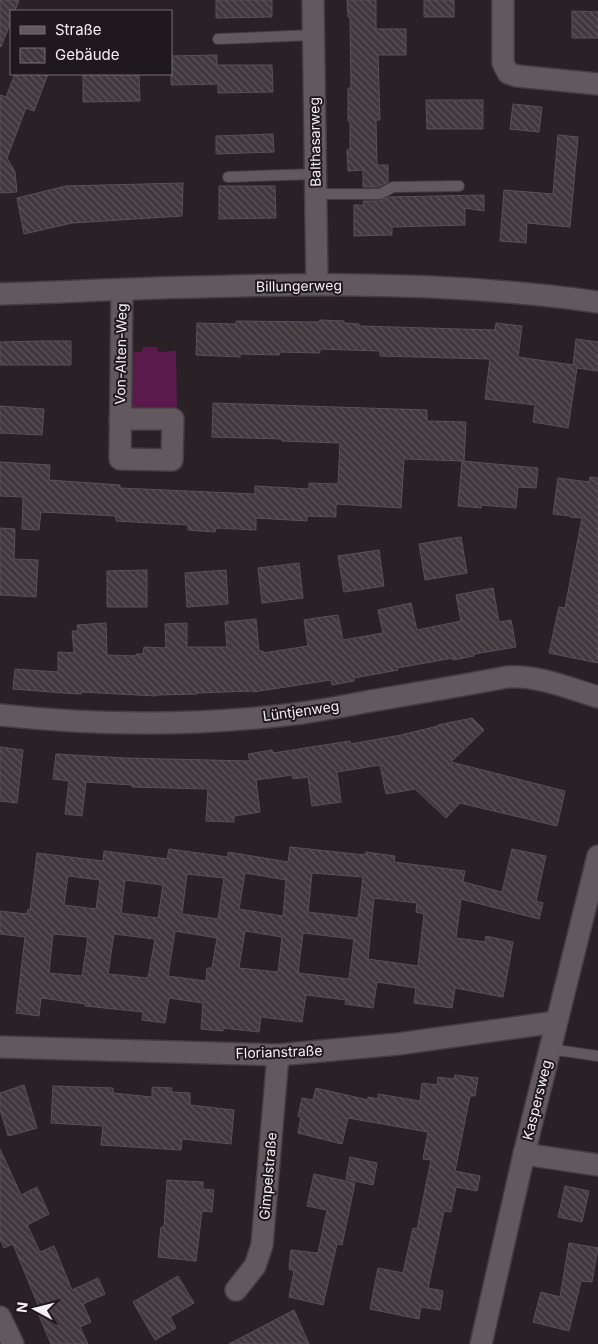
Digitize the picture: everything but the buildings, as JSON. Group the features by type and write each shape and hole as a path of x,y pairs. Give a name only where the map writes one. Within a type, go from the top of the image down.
{"street":[{"name":"Balthasarweg","path":"312,0 317,284"},
{"path":"503,0 503,63 508,73 517,76 598,84"},
{"name":"Billungerweg","path":"0,294 317,284 479,290 568,297 598,302"},
{"name":"Von-Alten-Weg","path":"120,419 122,290"},
{"name":"Lüntjenweg","path":"0,716 99,722 220,721 303,713 519,676 541,679 598,697"},
{"name":"Kaspersweg","path":"481,1344 524,1154 597,863"},
{"name":"Florianstraße","path":"0,1047 278,1055 398,1044 556,1022"},
{"name":"Gimpelstraße","path":"236,1290 255,1266 262,1245 278,1055"},
{"path":"524,1154 598,1165"},
{"path":"0,1317 13,1344"}],"lane":[{"path":"218,38 314,35"},
{"path":"228,177 315,184 380,194 393,187 459,186"},
{"path":"550,1049 598,1056"}],"shaded area":[{"path":"143,347 157,347 158,352 176,351 177,410 130,410 130,352 142,352"}]}
